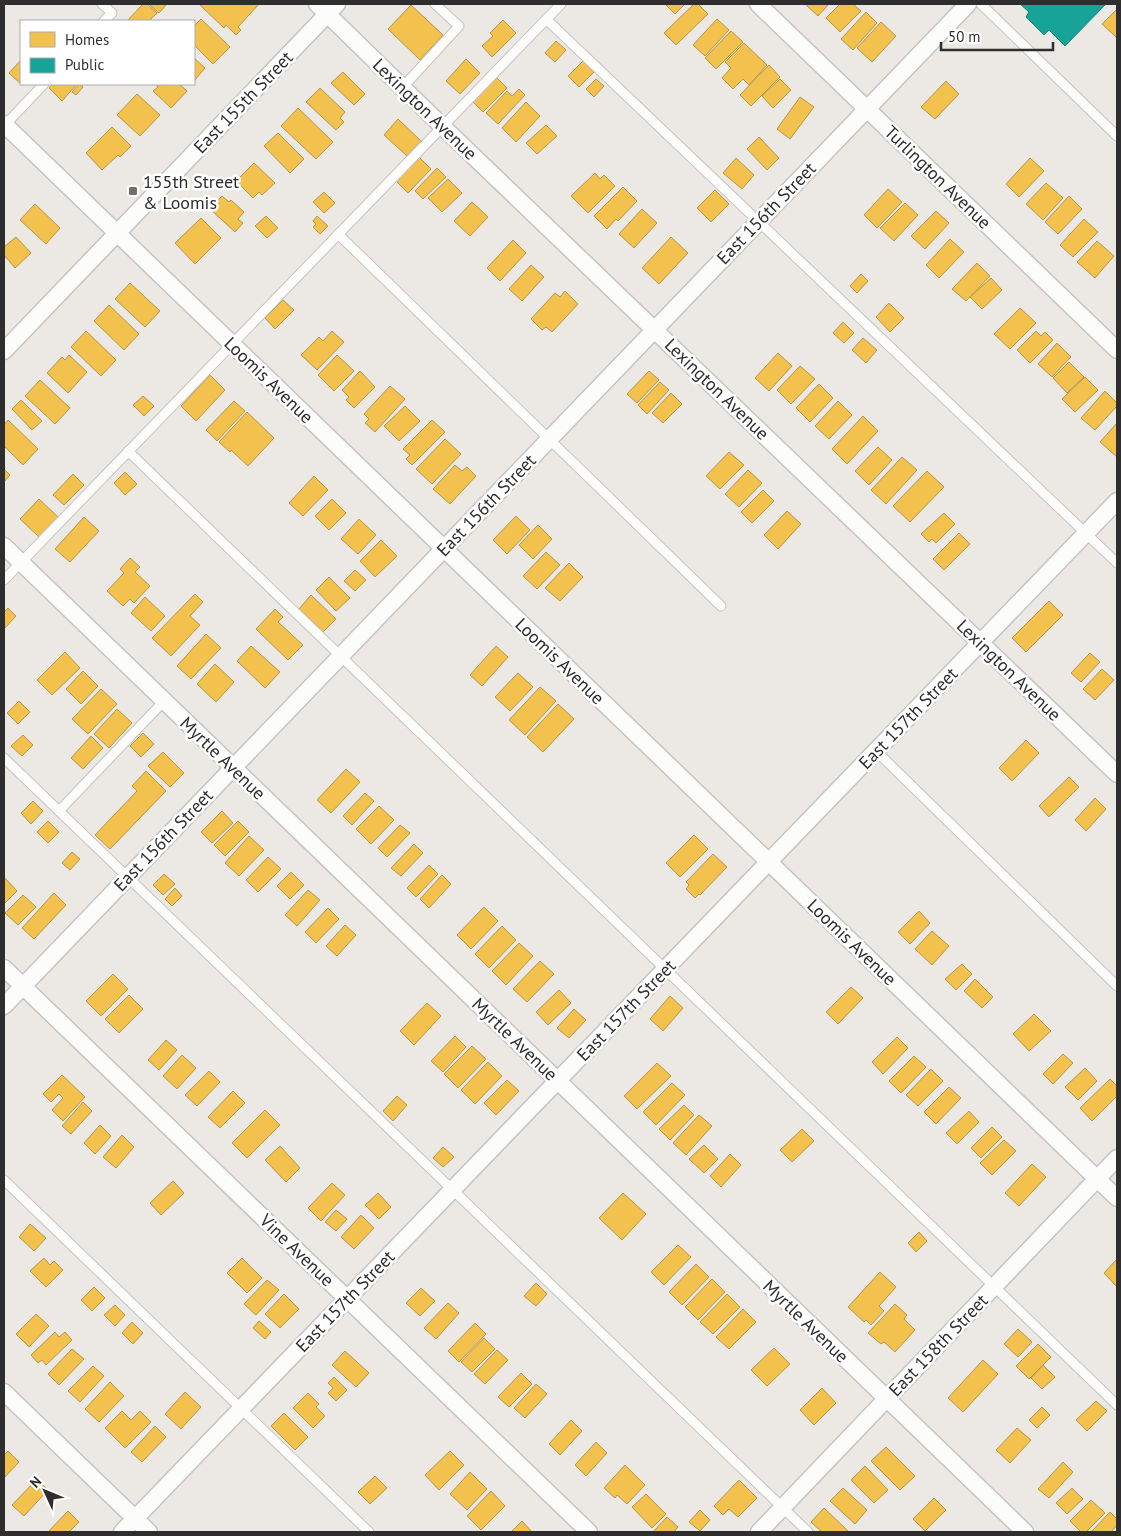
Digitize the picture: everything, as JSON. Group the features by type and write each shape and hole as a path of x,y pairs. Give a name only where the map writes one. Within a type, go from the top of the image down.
{"street":[{"name":"Turlington Avenue","path":"758,4 1117,350"},
{"name":"East 156th Street","path":"4,1006 968,4"},
{"name":"Lexington Avenue","path":"327,7 442,126 1117,774"},
{"name":"East 155th Street","path":"4,352 327,7"},
{"name":"Loomis Avenue","path":"4,125 1117,1198"},
{"name":"East 157th Street","path":"122,1532 1117,501"},
{"name":"Myrtle Avenue","path":"4,546 1026,1532"},
{"name":"Vine Avenue","path":"4,968 589,1532"},
{"name":"East 158th Street","path":"759,1532 1117,1158"},
{"path":"4,1392 149,1532"}],"lane":[{"path":"102,4 112,13 105,20"},
{"path":"403,87 459,26 435,4"},
{"path":"4,580 561,4"},
{"path":"980,4 1117,136"},
{"path":"546,19 1117,563"},
{"path":"4,125 43,85"},
{"path":"338,234 720,606"},
{"path":"128,451 1117,1405"},
{"path":"58,811 164,701"},
{"path":"876,751 1117,986"},
{"path":"4,758 808,1532"},
{"path":"4,1180 369,1532"}],"building: Homes":[{"path":"143,4 147,4 157,13 150,20 128,20"},
{"path":"149,4 167,4 159,13"},
{"path":"199,4 259,4 238,27 241,30 236,35 226,25 224,28"},
{"path":"665,4 685,4 675,14"},
{"path":"694,4 698,4 708,14 676,45 664,33"},
{"path":"805,4 829,4 818,16"},
{"path":"840,4 853,4 861,11 840,32 826,18"},
{"path":"411,5 443,35 420,60 388,29"},
{"path":"1117,9 1117,35 1116,37 1102,24"},
{"path":"866,12 877,23 853,50 841,39"},
{"path":"201,19 230,47 213,64 195,46 195,25"},
{"path":"717,19 729,30 705,56 693,45"},
{"path":"503,20 516,33 492,57 482,46 493,36 490,33"},
{"path":"881,22 896,36 872,62 857,48"},
{"path":"731,31 743,42 716,69 705,58"},
{"path":"556,41 566,50 555,62 545,53"},
{"path":"744,43 767,65 749,85 743,79 733,89 722,78 731,68 725,62"},
{"path":"195,59 205,68 195,80"},
{"path":"466,59 480,73 460,94 446,81"},
{"path":"20,61 20,83 9,73"},
{"path":"583,61 594,72 579,87 568,76"},
{"path":"769,65 780,77 751,106 740,95"},
{"path":"343,72 365,94 354,105 331,83"},
{"path":"496,77 507,88 483,112 472,101"},
{"path":"596,79 604,86 594,97 586,89"},
{"path":"780,79 791,90 773,108 762,96"},
{"path":"946,81 959,94 935,119 921,107"},
{"path":"52,85 76,85 62,101 49,88"},
{"path":"78,85 83,87 76,95 72,92"},
{"path":"156,85 180,85 187,91 171,108 153,91 158,87"},
{"path":"320,88 345,112 340,118 344,122 336,130 306,102"},
{"path":"519,89 525,95 498,124 486,113 507,91 512,96"},
{"path":"137,94 160,115 140,136 117,115"},
{"path":"800,97 814,107 790,139 777,129"},
{"path":"526,102 540,116 516,142 502,128"},
{"path":"298,108 333,142 316,159 281,126"},
{"path":"398,119 421,141 407,156 384,135"},
{"path":"546,125 557,136 537,154 526,143"},
{"path":"112,127 131,146 102,170 86,153"},
{"path":"278,133 304,159 290,173 264,146"},
{"path":"759,137 779,158 767,170 747,149"},
{"path":"419,157 431,169 408,193 396,181"},
{"path":"736,158 754,175 742,189 723,173"},
{"path":"1030,158 1044,171 1019,197 1006,184"},
{"path":"254,163 275,183 262,195 259,192 253,198 236,181"},
{"path":"437,168 446,177 423,199 415,191"},
{"path":"595,173 600,179 604,175 615,186 588,213 571,196"},
{"path":"448,179 462,193 442,212 428,198"},
{"path":"1046,183 1063,198 1043,220 1026,204"},
{"path":"623,187 637,201 618,221 616,219 607,229 594,216"},
{"path":"888,189 902,202 877,228 864,215"},
{"path":"715,190 729,204 711,222 697,208"},
{"path":"324,192 335,203 324,213 313,202"},
{"path":"222,196 229,202 231,200 244,212 238,219 243,223 235,232 210,209"},
{"path":"1069,196 1082,209 1058,234 1045,222"},
{"path":"472,202 488,217 470,236 454,221"},
{"path":"905,203 918,215 894,241 880,228"},
{"path":"35,204 60,228 46,244 20,220"},
{"path":"642,209 657,223 634,248 619,234"},
{"path":"936,211 949,223 925,249 911,236"},
{"path":"266,216 278,228 267,238 255,226"},
{"path":"317,216 328,226 320,234 313,227 316,224 313,221"},
{"path":"201,218 221,238 195,264 175,243"},
{"path":"1084,219 1098,232 1073,257 1060,245"},
{"path":"16,237 31,253 15,268 4,255 4,247"},
{"path":"671,237 688,253 659,284 642,268"},
{"path":"950,239 964,252 939,278 926,265"},
{"path":"513,240 526,253 500,281 487,268"},
{"path":"1097,241 1114,256 1095,278 1077,262"},
{"path":"977,263 990,276 966,301 952,289"},
{"path":"531,265 544,277 522,301 509,289"},
{"path":"861,274 868,281 857,293 850,286"},
{"path":"991,278 1002,290 982,309 970,297"},
{"path":"130,283 160,311 145,327 115,299"},
{"path":"565,291 578,304 552,332 546,327 542,330 531,319 555,293 560,297"},
{"path":"283,300 294,310 275,329 265,318"},
{"path":"889,303 904,318 890,332 876,317"},
{"path":"109,305 139,334 124,350 94,321"},
{"path":"1020,308 1036,323 1010,349 994,334"},
{"path":"843,322 854,333 844,343 833,333"},
{"path":"86,331 116,360 101,376 71,347"},
{"path":"332,331 344,342 317,370 301,355 319,337 323,341"},
{"path":"1036,331 1041,336 1045,332 1053,340 1030,363 1017,350"},
{"path":"863,338 877,350 866,363 852,350"},
{"path":"1057,343 1071,357 1052,377 1038,364"},
{"path":"778,353 792,366 769,391 755,378"},
{"path":"69,355 87,372 68,393 47,373 62,357 65,360"},
{"path":"337,355 354,371 334,391 318,375"},
{"path":"1069,362 1084,377 1067,393 1053,378"},
{"path":"800,366 815,379 791,404 777,390"},
{"path":"360,371 375,387 354,408 346,400 349,397 342,390"},
{"path":"649,371 659,380 637,403 627,394"},
{"path":"210,375 225,390 196,421 181,406"},
{"path":"1085,377 1098,390 1075,412 1062,399"},
{"path":"40,380 70,408 55,424 25,396"},
{"path":"660,382 669,390 647,414 638,405"},
{"path":"819,384 833,398 810,422 796,408"},
{"path":"390,386 405,399 375,432 365,423 369,419 364,414"},
{"path":"1105,391 1117,403 1117,406 1095,430 1081,418"},
{"path":"671,393 682,404 663,423 652,413"},
{"path":"143,396 154,406 144,416 133,405"},
{"path":"21,400 42,421 32,430 12,409"},
{"path":"234,401 245,411 217,441 206,430"},
{"path":"838,401 852,415 829,439 815,426"},
{"path":"405,406 420,421 399,441 384,426"},
{"path":"247,412 274,438 248,466 219,442"},
{"path":"863,416 878,431 847,464 832,449"},
{"path":"8,420 38,449 23,465 4,446 4,425"},
{"path":"432,420 445,432 412,465 406,459 410,455 403,449"},
{"path":"1117,423 1117,457 1100,442"},
{"path":"445,439 461,454 432,484 416,469"},
{"path":"878,447 892,460 869,485 855,471"},
{"path":"729,452 744,465 720,489 706,476"},
{"path":"902,457 917,470 886,504 871,490"},
{"path":"455,465 462,471 467,467 476,476 450,504 433,489"},
{"path":"4,469 10,475 4,482"},
{"path":"748,470 762,483 739,507 725,494"},
{"path":"927,471 944,487 910,522 893,506"},
{"path":"125,472 137,484 125,495 114,483"},
{"path":"73,474 84,485 64,505 53,495"},
{"path":"314,476 328,490 303,516 289,503"},
{"path":"763,490 774,501 752,523 741,512"},
{"path":"39,499 58,517 39,537 20,519"},
{"path":"332,499 346,513 329,530 315,516"},
{"path":"787,511 801,524 778,549 764,535"},
{"path":"944,513 955,524 936,543 932,539 929,542 921,534"},
{"path":"516,516 530,530 507,554 493,540"},
{"path":"84,517 99,531 70,562 55,549"},
{"path":"359,519 376,535 358,554 341,539"},
{"path":"538,525 552,539 533,559 519,545"},
{"path":"959,533 970,544 944,570 933,559"},
{"path":"381,540 397,556 375,577 360,561"},
{"path":"546,552 560,565 537,589 523,576"},
{"path":"130,558 140,567 135,572 150,586 134,603 130,599 123,606 107,591 124,573 120,569"},
{"path":"569,563 583,577 560,601 545,588"},
{"path":"355,570 366,580 355,591 344,581"},
{"path":"329,577 350,598 336,611 316,590"},
{"path":"195,594 203,602 190,616 200,625 171,656 152,638"},
{"path":"311,595 336,619 323,632 299,609"},
{"path":"145,597 165,616 151,631 131,613"},
{"path":"1049,601 1063,615 1026,652 1012,638"},
{"path":"8,608 16,616 4,629 4,612"},
{"path":"275,609 283,617 278,622 303,645 288,660 256,629"},
{"path":"206,634 221,648 191,679 177,666"},
{"path":"251,646 280,672 265,688 237,661"},
{"path":"496,646 508,657 482,686 470,675"},
{"path":"65,652 80,668 52,695 37,680"},
{"path":"1090,653 1100,662 1081,682 1071,673"},
{"path":"215,664 234,682 216,702 197,684"},
{"path":"1102,669 1114,680 1095,700 1083,689"},
{"path":"83,671 98,686 81,704 66,689"},
{"path":"518,673 533,687 510,711 495,697"},
{"path":"540,687 556,701 525,735 509,720"},
{"path":"101,689 117,704 88,734 72,719"},
{"path":"19,701 30,712 18,724 7,713"},
{"path":"558,704 574,719 543,752 527,737"},
{"path":"117,709 132,723 109,748 94,734"},
{"path":"143,733 154,744 141,757 130,746"},
{"path":"23,735 33,745 22,756 11,746"},
{"path":"91,736 103,748 83,769 71,758"},
{"path":"1026,740 1039,753 1012,781 999,768"},
{"path":"163,752 184,773 170,787 148,766"},
{"path":"346,769 360,782 331,813 317,800"},
{"path":"146,771 166,791 110,849 95,835 137,791 132,786"},
{"path":"1069,777 1079,787 1049,817 1039,806"},
{"path":"365,793 374,801 352,825 343,816"},
{"path":"1095,798 1106,809 1086,831 1075,820"},
{"path":"33,801 43,811 31,824 21,813"},
{"path":"379,806 394,820 371,844 356,829"},
{"path":"222,811 233,823 212,843 201,832"},
{"path":"48,821 59,832 48,843 37,832"},
{"path":"238,821 249,832 225,856 214,845"},
{"path":"400,825 410,833 387,857 378,848"},
{"path":"694,835 708,849 680,877 666,863"},
{"path":"249,836 264,850 239,876 225,863"},
{"path":"414,844 423,853 401,876 391,868"},
{"path":"72,852 80,859 70,870 62,863"},
{"path":"713,854 727,867 695,898 686,889 689,885 686,882"},
{"path":"268,857 281,869 258,892 246,880"},
{"path":"429,865 438,874 416,897 407,888"},
{"path":"291,872 304,885 290,899 277,886"},
{"path":"164,874 175,884 163,895 153,885"},
{"path":"442,875 451,884 429,908 420,899"},
{"path":"4,877 17,891 4,904"},
{"path":"175,888 182,896 172,906 165,899"},
{"path":"308,890 320,900 297,926 285,915"},
{"path":"54,893 66,905 34,939 22,928"},
{"path":"23,895 36,907 18,925 5,913"},
{"path":"484,907 498,921 471,949 457,935"},
{"path":"328,908 339,919 316,943 305,932"},
{"path":"919,911 930,923 910,944 898,932"},
{"path":"345,925 356,935 337,956 326,946"},
{"path":"502,926 516,940 489,968 475,954"},
{"path":"932,931 949,946 932,965 915,949"},
{"path":"519,943 533,956 506,985 492,971"},
{"path":"540,961 554,974 527,1002 513,989"},
{"path":"962,964 972,974 956,990 945,979"},
{"path":"113,974 128,989 101,1016 86,1001"},
{"path":"975,979 993,997 982,1008 964,991"},
{"path":"851,987 863,998 838,1024 826,1012"},
{"path":"559,990 571,1003 548,1025 536,1012"},
{"path":"129,995 143,1009 119,1033 105,1019"},
{"path":"670,996 683,1008 663,1031 650,1019"},
{"path":"427,1003 441,1016 414,1045 400,1031"},
{"path":"574,1009 586,1020 569,1038 557,1028"},
{"path":"1034,1014 1051,1031 1029,1051 1013,1034"},
{"path":"455,1036 466,1047 443,1072 431,1061"},
{"path":"897,1037 908,1048 883,1074 872,1062"},
{"path":"166,1040 177,1050 159,1070 148,1060"},
{"path":"472,1046 486,1059 458,1088 444,1074"},
{"path":"1063,1054 1073,1063 1053,1084 1043,1074"},
{"path":"182,1055 196,1068 177,1089 163,1076"},
{"path":"914,1056 926,1067 901,1093 889,1081"},
{"path":"488,1062 502,1076 475,1104 461,1090"},
{"path":"657,1063 671,1076 637,1109 624,1096"},
{"path":"1085,1068 1097,1081 1078,1100 1065,1087"},
{"path":"931,1069 943,1081 918,1106 906,1095"},
{"path":"209,1071 220,1082 197,1106 185,1095"},
{"path":"62,1075 85,1097 63,1121 52,1110 63,1098 59,1094 51,1102 43,1094"},
{"path":"1110,1079 1117,1086 1117,1096 1092,1121 1080,1108"},
{"path":"507,1080 519,1091 496,1115 484,1103"},
{"path":"672,1083 685,1095 656,1125 643,1112"},
{"path":"949,1087 961,1098 936,1124 924,1112"},
{"path":"233,1091 245,1103 220,1128 208,1117"},
{"path":"397,1096 407,1105 393,1121 383,1111"},
{"path":"83,1102 92,1111 71,1134 62,1126"},
{"path":"684,1105 694,1115 670,1140 659,1129"},
{"path":"265,1110 280,1125 247,1158 232,1143"},
{"path":"969,1111 979,1122 957,1144 946,1133"},
{"path":"699,1115 712,1126 686,1155 673,1143"},
{"path":"100,1125 111,1136 95,1154 84,1143"},
{"path":"992,1127 1002,1137 981,1158 971,1148"},
{"path":"802,1129 814,1141 792,1162 780,1150"},
{"path":"122,1135 134,1147 116,1168 103,1157"},
{"path":"1004,1140 1016,1151 992,1175 980,1163"},
{"path":"704,1145 718,1159 704,1173 689,1159"},
{"path":"280,1146 300,1168 286,1182 265,1160"},
{"path":"443,1147 454,1157 443,1167 433,1158"},
{"path":"730,1154 741,1165 721,1187 710,1176"},
{"path":"1032,1164 1046,1177 1019,1206 1005,1193"},
{"path":"173,1181 184,1193 161,1215 150,1203"},
{"path":"332,1183 345,1195 321,1221 308,1208"},
{"path":"378,1193 391,1207 379,1219 365,1205"},
{"path":"623,1193 646,1214 622,1240 599,1218"},
{"path":"336,1210 347,1219 336,1231 325,1222"},
{"path":"361,1215 374,1228 354,1249 341,1237"},
{"path":"30,1224 46,1238 34,1251 19,1237"},
{"path":"919,1232 927,1241 916,1252 908,1243"},
{"path":"678,1245 691,1257 664,1285 651,1272"},
{"path":"44,1258 50,1265 54,1261 63,1270 46,1287 30,1271"},
{"path":"242,1258 262,1278 247,1293 227,1273"},
{"path":"1117,1259 1117,1285 1116,1286 1104,1273"},
{"path":"696,1264 709,1277 682,1305 669,1292"},
{"path":"880,1272 896,1287 879,1306 884,1311 871,1325 866,1320 864,1322 848,1307"},
{"path":"712,1279 725,1292 698,1320 685,1307"},
{"path":"267,1280 279,1290 256,1315 244,1304"},
{"path":"536,1283 547,1294 536,1306 524,1296"},
{"path":"94,1287 105,1298 92,1311 81,1300"},
{"path":"421,1288 435,1301 420,1316 406,1303"},
{"path":"284,1294 299,1309 280,1328 265,1314"},
{"path":"727,1294 740,1307 713,1334 700,1322"},
{"path":"448,1303 459,1313 436,1339 424,1328"},
{"path":"895,1304 907,1315 904,1319 915,1330 895,1352 884,1342 881,1344 868,1333"},
{"path":"115,1305 125,1315 115,1326 104,1315"},
{"path":"743,1309 756,1322 729,1349 716,1337"},
{"path":"36,1314 49,1326 29,1347 16,1334"},
{"path":"259,1321 271,1332 265,1339 253,1328"},
{"path":"132,1322 143,1333 133,1344 122,1333"},
{"path":"475,1323 486,1334 459,1362 448,1351"},
{"path":"1018,1329 1032,1342 1018,1357 1004,1344"},
{"path":"55,1332 59,1337 65,1332 72,1340 46,1365 42,1360 38,1363 31,1355"},
{"path":"484,1338 495,1349 472,1372 461,1362"},
{"path":"1038,1344 1051,1357 1029,1379 1016,1366"},
{"path":"774,1348 790,1364 767,1386 751,1370"},
{"path":"72,1349 84,1359 59,1385 48,1374"},
{"path":"497,1350 508,1360 485,1384 474,1374"},
{"path":"345,1351 369,1373 356,1387 332,1365"},
{"path":"983,1360 998,1374 963,1412 948,1398"},
{"path":"1043,1365 1055,1377 1042,1389 1031,1378"},
{"path":"93,1366 104,1376 80,1402 68,1391"},
{"path":"521,1373 532,1384 509,1407 498,1397"},
{"path":"334,1377 347,1390 336,1401 328,1393 333,1388 328,1383"},
{"path":"110,1382 124,1396 99,1422 85,1409"},
{"path":"536,1384 547,1394 525,1418 514,1408"},
{"path":"822,1388 836,1403 814,1425 800,1410"},
{"path":"185,1392 201,1407 181,1429 165,1414"},
{"path":"308,1393 319,1404 316,1407 325,1416 313,1428 293,1408"},
{"path":"1096,1401 1107,1411 1087,1431 1076,1420"},
{"path":"1042,1407 1050,1415 1037,1428 1029,1420"},
{"path":"122,1411 131,1420 140,1411 151,1422 125,1448 105,1428"},
{"path":"284,1413 308,1437 295,1450 271,1426"},
{"path":"571,1420 582,1431 560,1455 549,1444"},
{"path":"155,1426 166,1437 142,1462 131,1452"},
{"path":"1017,1428 1031,1440 1010,1463 996,1450"},
{"path":"596,1442 607,1453 586,1476 575,1465"},
{"path":"886,1447 915,1476 900,1490 871,1461"},
{"path":"8,1451 19,1462 4,1478 4,1455"},
{"path":"450,1451 464,1465 439,1490 425,1475"},
{"path":"1063,1462 1073,1472 1049,1498 1038,1489"},
{"path":"625,1465 645,1485 627,1504 617,1495 615,1498 604,1488"},
{"path":"865,1466 888,1490 874,1503 851,1480"},
{"path":"470,1472 487,1489 467,1510 450,1494"},
{"path":"375,1476 387,1488 370,1504 358,1492"},
{"path":"37,1479 48,1490 24,1516 12,1505"},
{"path":"739,1480 757,1498 738,1517 729,1509 723,1515 714,1506"},
{"path":"843,1488 867,1510 855,1524 830,1501"},
{"path":"1072,1488 1083,1499 1067,1514 1056,1503"},
{"path":"491,1491 505,1506 481,1530 467,1516"},
{"path":"646,1494 666,1514 652,1528 632,1507"},
{"path":"934,1498 946,1510 925,1531 913,1519"},
{"path":"1091,1500 1105,1513 1086,1532 1081,1532 1070,1521"},
{"path":"824,1508 847,1532 822,1532 811,1522"},
{"path":"700,1510 710,1520 700,1531 689,1522"},
{"path":"68,1511 79,1522 69,1532 48,1532"},
{"path":"1110,1512 1117,1519 1117,1525 1111,1532 1091,1532"},
{"path":"667,1517 678,1527 674,1532 653,1532"},
{"path":"522,1521 532,1532 511,1532"}],"building: Public":[{"path":"1020,4 1106,4 1065,46 1049,30 1044,35 1026,17 1029,12"}],"place":[{"name":"155th Street & Loomis","path":"133,191"}]}
